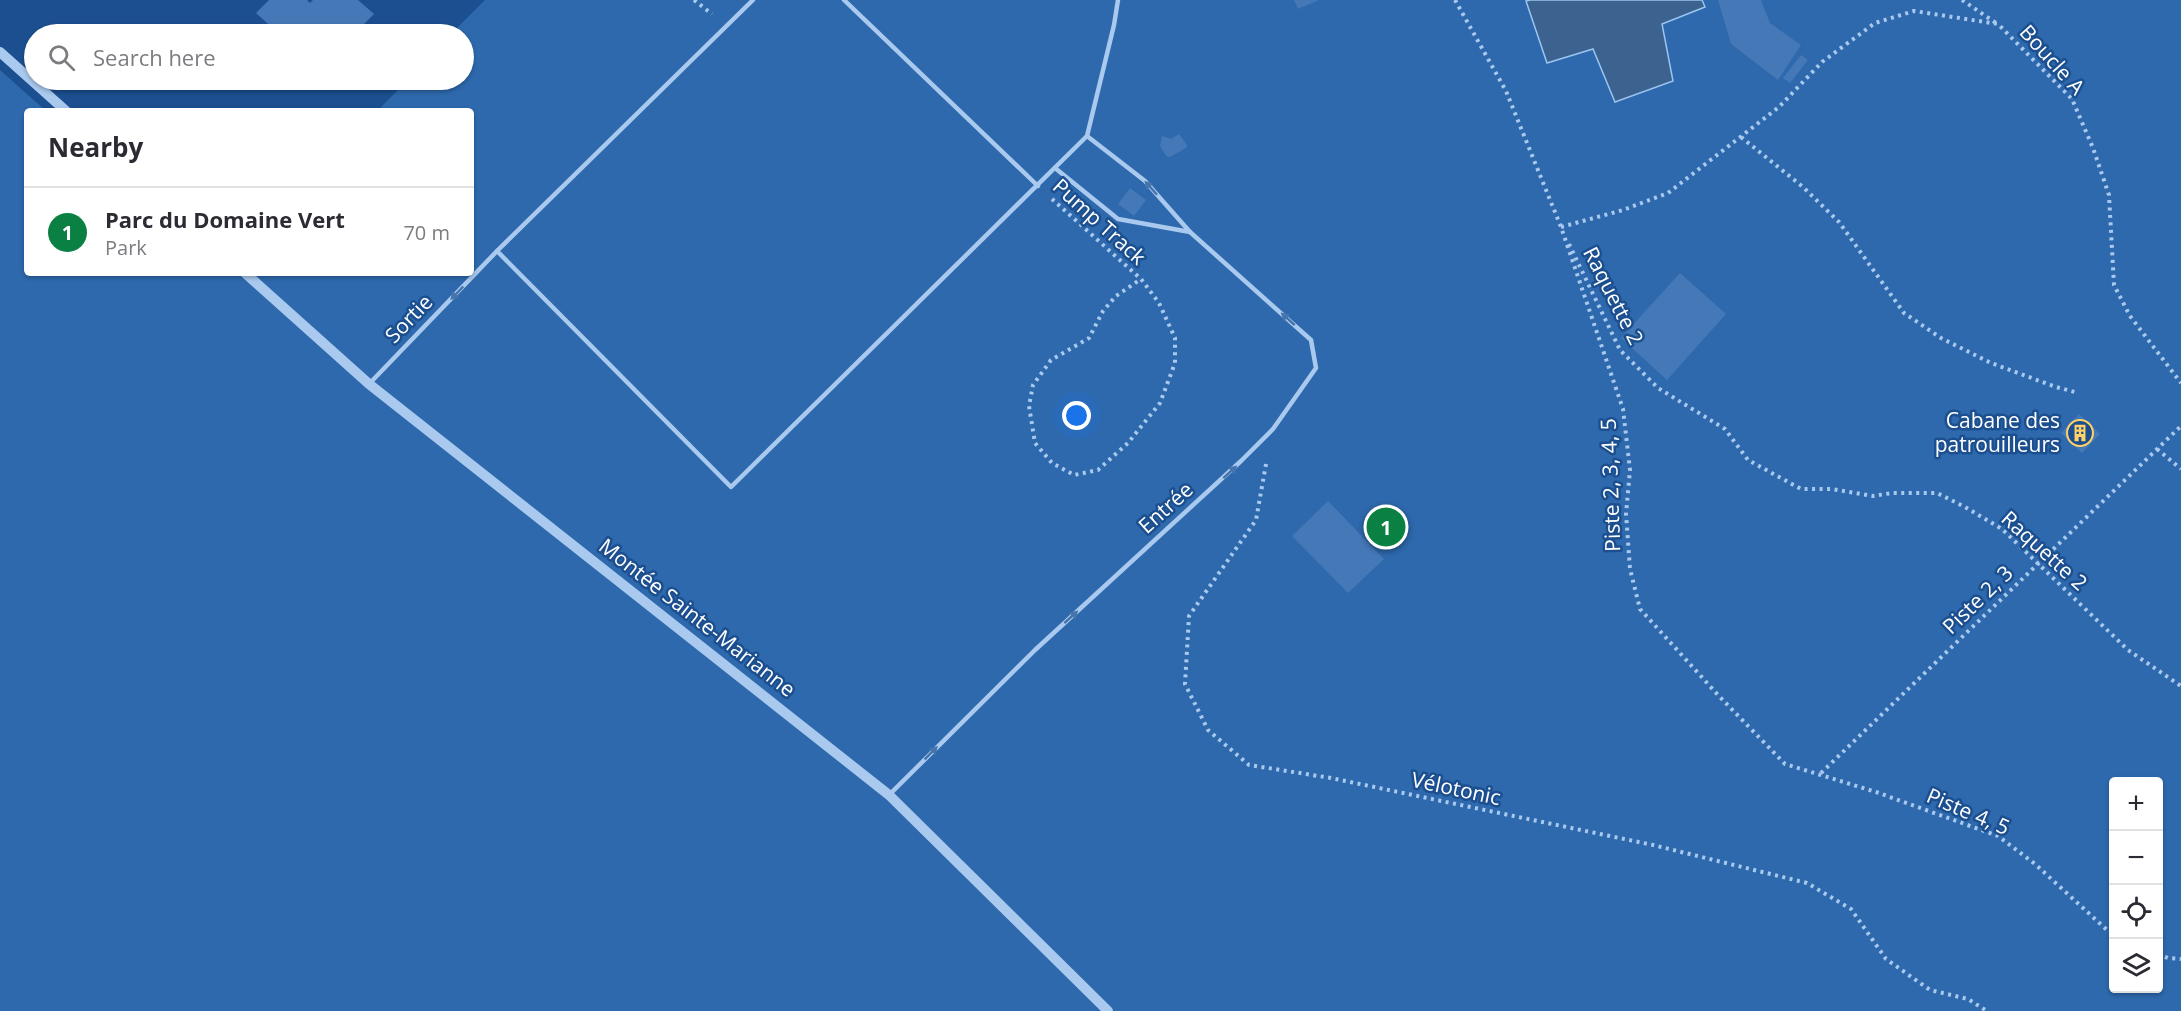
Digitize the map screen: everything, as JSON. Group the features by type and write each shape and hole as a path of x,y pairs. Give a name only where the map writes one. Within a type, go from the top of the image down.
{"street":[{"path":"0,52 24,73"},
{"path":"43,90 63,108"},
{"name":"Montée Sainte-Marianne","path":"248,276 369,384 889,795 1108,1011"}],"lane":[{"name":"Sortie","path":"474,275 753,0"},
{"path":"844,0 1038,186"},
{"path":"497,251 731,487 1087,136 1118,0"},
{"name":"Entrée","path":"889,795 1035,650 1233,469 1273,429 1316,368 1311,340 1190,232 1145,181 1087,136"},
{"path":"1054,168 1118,219 1190,232"},
{"name":"Sortie","path":"369,384 473,276"}],"path":[{"name":"Piste 2, 3, 4, 5","path":"1455,0 1506,91 1561,227 1623,409 1630,470 1626,514 1630,569 1640,609 1785,764 1805,771 1821,773"},
{"path":"1962,0 1998,24"},
{"name":"Boucle A","path":"1561,227 1623,210 1668,193 1779,107 1822,62 1875,23 1914,11 1998,24 2072,99 2093,148 2109,195 2114,285 2130,316 2181,383"},
{"path":"1741,137 1803,187 1839,222 1904,313 1941,338 1990,363 2075,392"},
{"name":"Pump Track","path":"1038,186 1141,279 1158,303 1175,338 1175,363 1160,403 1128,443 1098,470 1074,475 1052,463 1035,443 1029,406 1033,385 1052,360 1089,338 1103,311 1116,296 1141,279"},
{"name":"Raquette 2","path":"1561,227 1620,350 1658,388 1725,429 1748,460 1801,489 1832,489 1873,496 1892,493 1937,493 1965,507 2002,529 2128,650 2181,686"},
{"name":"Piste 2, 3","path":"1821,773 2181,426"},
{"name":"Vélotonic","path":"1273,429 1256,520 1189,616 1185,684 1208,730 1249,765 1331,778 1653,845 1807,883 1851,909 1886,959 1895,966 1930,990 1968,999 1987,1011"},
{"path":"2157,449 2181,469"},
{"name":"Piste 4, 5","path":"1821,773 1998,836 2034,864 2109,931"},
{"path":"2163,956 2181,959"}],"shaded area":[{"path":"485,0 2181,0 2181,1011 0,1011 0,70 43,108 24,108 24,276 474,276 474,108 380,108 398,90 474,90 474,24 461,24"},
{"path":"1702,0 1705,7 1662,24 1673,81 1615,102 1593,49 1547,63 1526,1"}],"building":[{"path":"269,0 307,0 310,3 313,0 358,0 374,14 364,24 268,24 256,13"},
{"path":"1294,0 1319,0 1298,9"},
{"path":"1718,0 1761,0 1770,23 1801,45 1778,80 1731,44"},
{"path":"1801,55 1808,60 1790,83 1783,78"},
{"path":"1179,134 1187,145 1186,148 1170,157 1166,156 1160,146 1162,136 1171,139"},
{"path":"1130,188 1146,200 1134,216 1118,204"},
{"path":"1680,273 1726,314 1667,380 1621,338"},
{"name":"Cabane des patrouilleurs","path":"2079,414 2100,434 2082,453 2061,433"},
{"path":"1328,501 1384,559 1348,593 1292,536"}],"place":[{"name":"Cabane des patrouilleurs","path":"2080,433"},
{"name":"Parc du Domaine Vert","path":"1386,527"}]}
